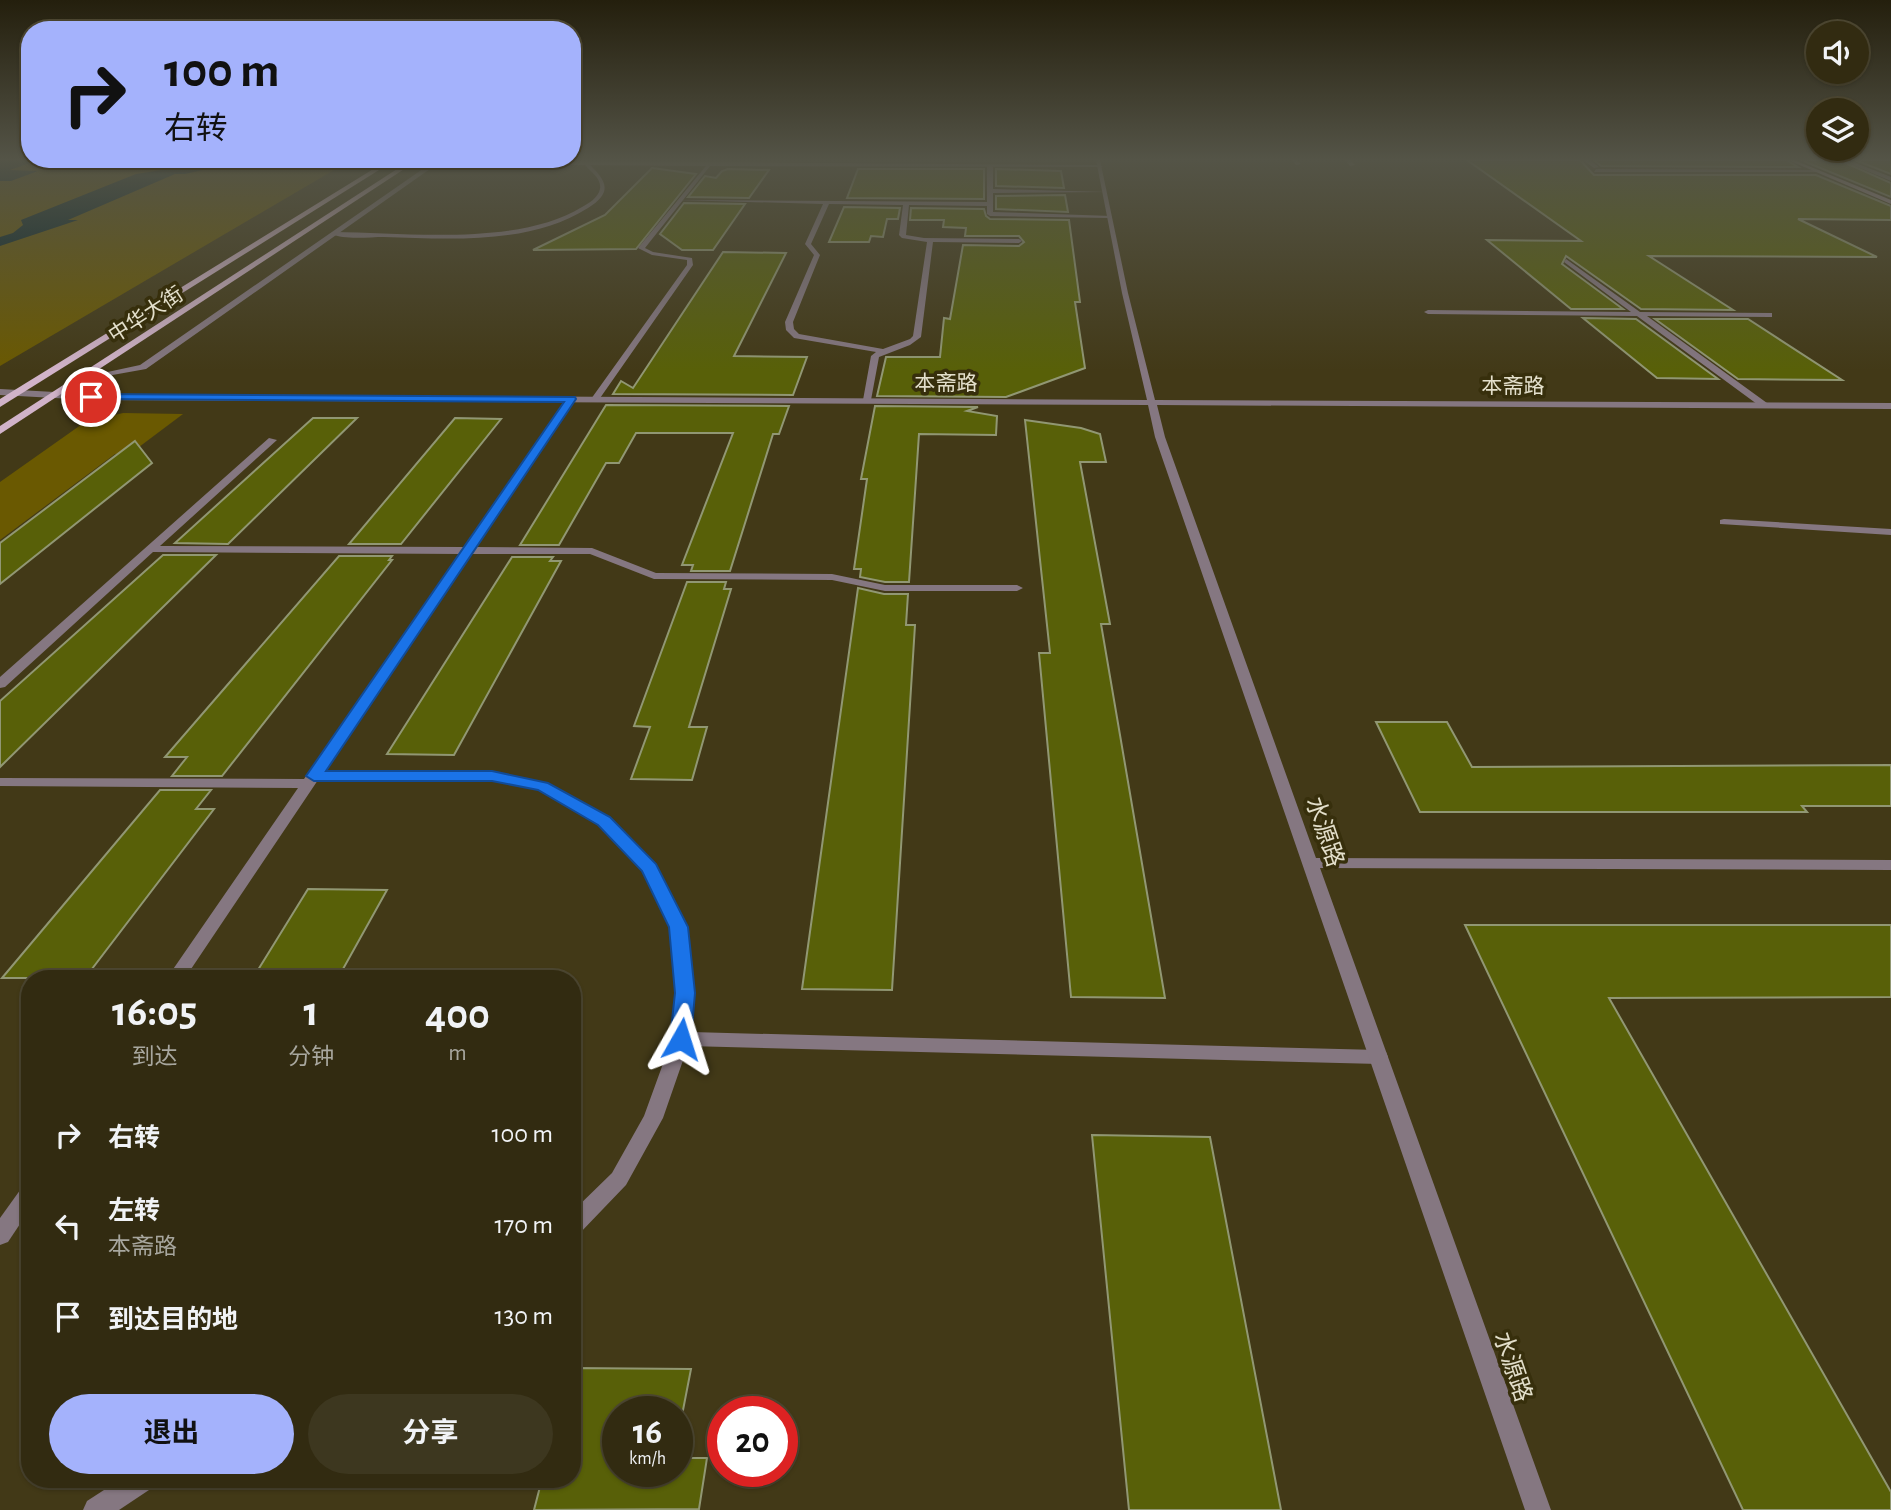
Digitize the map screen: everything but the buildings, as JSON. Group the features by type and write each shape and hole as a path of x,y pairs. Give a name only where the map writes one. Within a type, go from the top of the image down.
{"main road":[{"name":"中华大街","path":"0,404 279,230"},
{"name":"中华大街","path":"0,431 307,230"}],"street":[{"path":"79,379 143,367 339,230"},
{"path":"334,234 521,230"},
{"path":"595,399 690,265 690,259 681,254 657,254 641,248 655,230"},
{"path":"814,230 808,244 817,255 789,322 790,330 797,336 882,351"},
{"path":"903,230 902,235 930,240 1019,241"},
{"name":"水源路","path":"1113,230 1160,437 1538,1510"},
{"path":"867,400 873,360 882,351 913,341 917,337 930,240"},
{"path":"1566,261 1764,405"},
{"path":"1427,312 1769,315"},
{"name":"本斋路","path":"0,392 55,395 571,399 1891,405"},
{"path":"181,970 571,399"},
{"path":"0,684 272,440"},
{"path":"1724,522 1891,532"},
{"path":"150,550 592,551 654,576 832,577 885,588 1017,588"},
{"path":"0,782 492,776 543,786 604,821 650,868 679,927 685,993 681,1039 653,1118 619,1179 581,1218"},
{"path":"1310,863 1891,864"},
{"path":"681,1039 1378,1056"},
{"path":"0,1235 21,1205"},
{"path":"96,1510 129,1488"}],"shaded area":[{"path":"0,230 231,230 0,366"},
{"path":"123,413 183,414 131,453 115,454 0,540 0,482 85,422"}],"water":[{"path":"16,230 47,230 0,246 0,237"}],"route":[{"path":"91,397 571,399 314,776 492,776 543,786 604,821 650,868 679,927 685,993 681,1039"}]}
